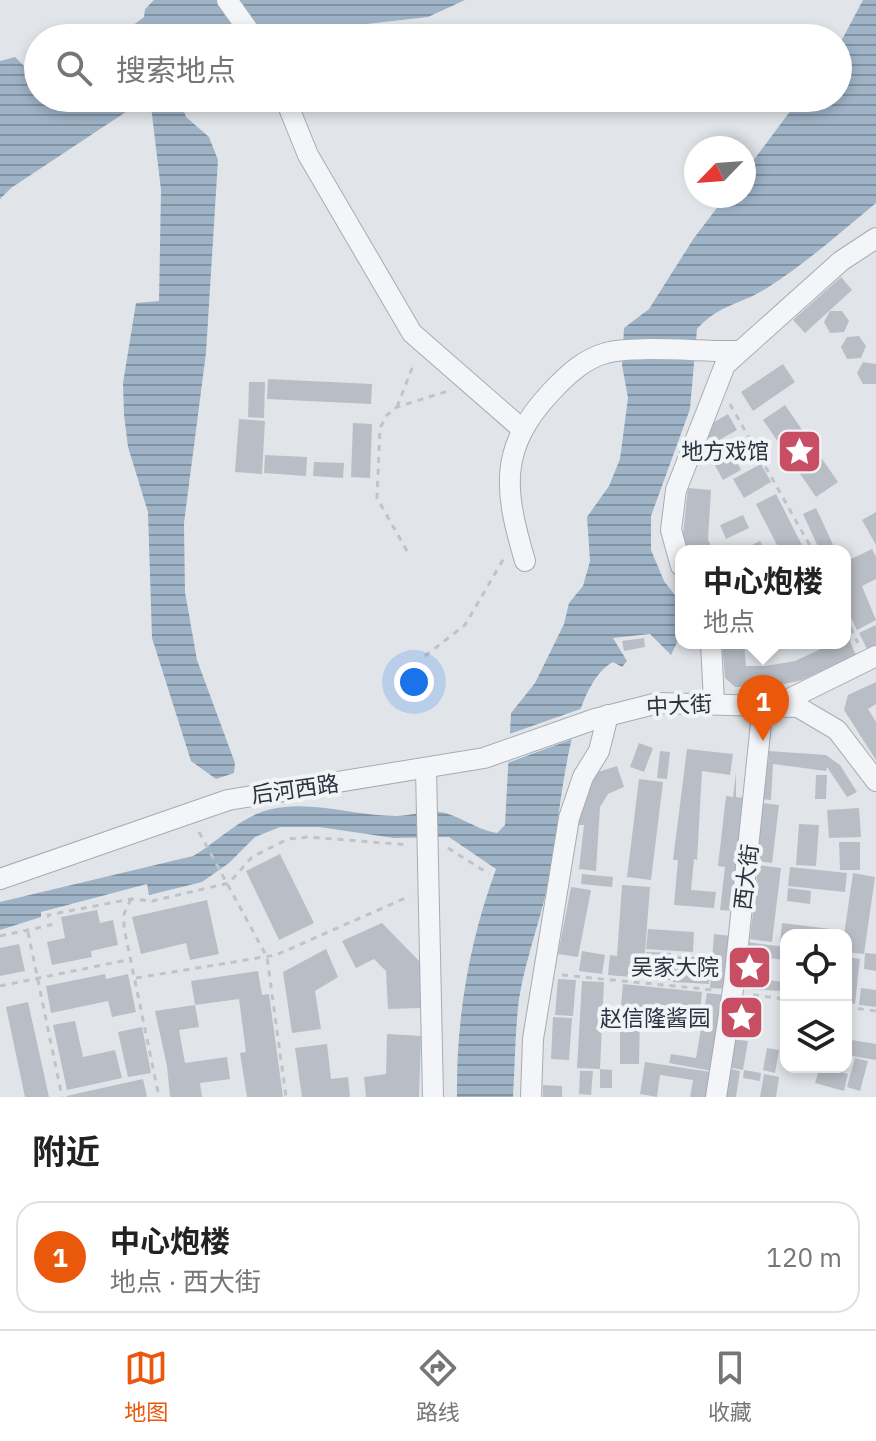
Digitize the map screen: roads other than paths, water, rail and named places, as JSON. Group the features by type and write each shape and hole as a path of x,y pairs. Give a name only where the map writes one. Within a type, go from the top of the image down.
{"street":[{"path":"227,0 244,24"},
{"path":"291,112 308,155 422,344 522,429"},
{"path":"675,551 671,516 676,490 714,387 735,351 780,317 841,261 876,238"},
{"path":"525,561 508,489 509,464 522,429 535,409 568,373 590,360 616,351 735,351"},
{"path":"711,649 714,702"},
{"path":"770,704 871,658"},
{"name":"中大街","path":"601,717 658,703 714,702 798,707 837,730 876,781"},
{"name":"西大街","path":"716,1097 733,992 770,704"},
{"path":"531,1097 533,1039 569,818 583,777 599,751 601,717"},
{"name":"后河西路","path":"0,879 262,792 484,758 601,717"},
{"path":"426,769 431,887 433,1097"}],"water":[{"path":"154,0 465,0 428,17 366,24 135,24 144,17 145,9"},
{"path":"863,0 876,0 876,203 781,279 757,294 722,309 697,329 690,409 651,516 651,550 664,581 675,595 675,647 671,655 650,634 613,638 627,661 622,667 613,662 597,676 585,698 568,756 548,884 519,999 513,1097 457,1097 459,1039 466,981 478,924 496,869 449,837 394,838 319,827 280,827 255,837 229,863 202,882 149,895 147,884 41,912 41,917 0,930 0,902 193,856 251,817 272,809 303,806 396,816 439,812 497,833 505,825 511,713 535,683 564,624 569,603 583,586 590,561 587,517 609,486 620,459 628,398 622,365 624,328 649,309 717,208 756,208 756,157 790,112 852,112 852,24"},
{"path":"15,57 24,66 24,112 126,112 11,188 0,199 0,61"},
{"path":"152,112 184,112 209,137 218,160 206,353 184,523 185,592 197,660 235,763 234,773 216,779 191,761 152,638 148,512 128,447 124,415 123,383 136,303 159,301 161,190"}],"place":[{"name":"地方戏馆","path":"800,451"},
{"name":"中心炮楼","path":"763,741"},
{"name":"吴家大院","path":"750,967"},
{"name":"赵信隆酱园","path":"741,1018"}]}
